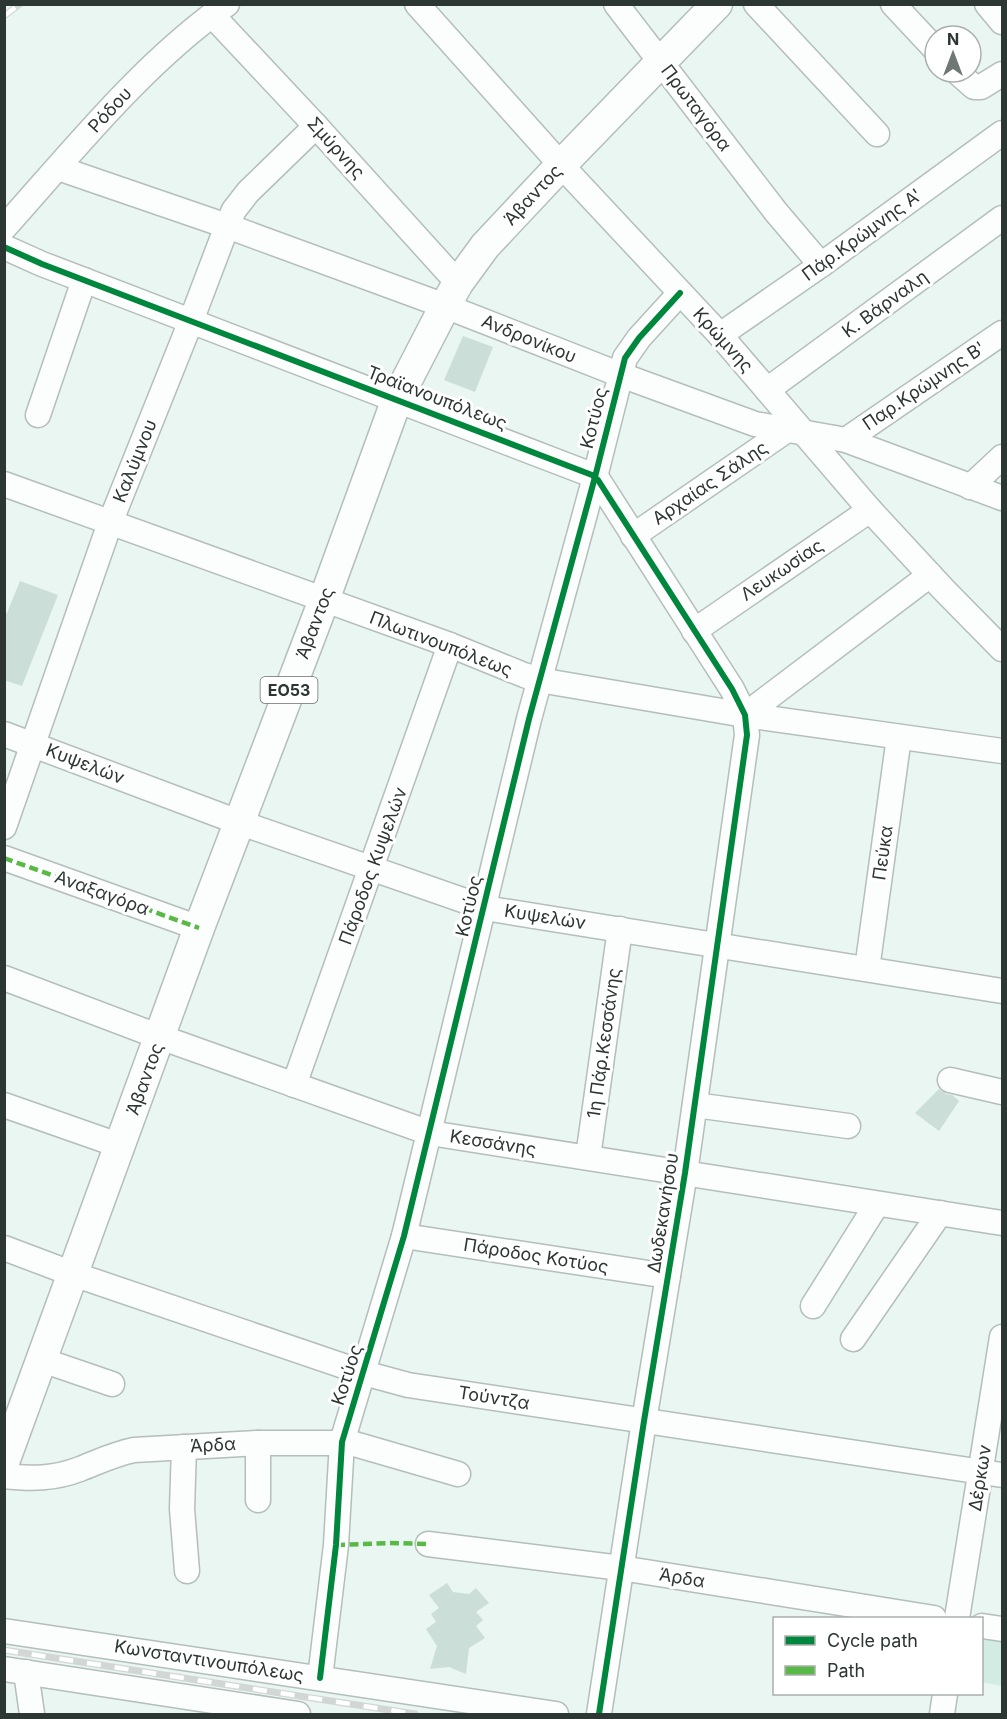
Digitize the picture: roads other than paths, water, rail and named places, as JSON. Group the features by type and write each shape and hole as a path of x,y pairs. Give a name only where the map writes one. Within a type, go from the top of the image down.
{"main road":[{"name":"Άβαντος","path":"4,1462 238,822 324,600 397,399 451,294 485,246 717,4"}],"street":[{"name":"Κρώμνης","path":"417,4 561,165 720,335 767,390 795,431 1002,649"},
{"name":"Πρωταγόρα","path":"616,4 820,266"},
{"path":"756,4 877,134"},
{"path":"893,4 923,36"},
{"path":"987,4 1002,22"},
{"name":"Σμύρνης","path":"219,10 451,294"},
{"name":"Ρόδου","path":"4,228 151,66 219,10"},
{"path":"969,84 981,87 1002,74"},
{"name":"Καλύμνου","path":"4,827 110,523 234,210 248,192 316,126"},
{"name":"Πάρ.Κρώμνης Α'","path":"720,335 820,266 1002,133"},
{"name":"Ανδρονίκου","path":"58,168 227,226 451,294 621,375 755,424 846,440 1002,498"},
{"name":"Κ. Βάρναλη","path":"767,390 1002,218"},
{"name":"Τραϊανουπόλεως","path":"4,247 25,258 585,471 595,477"},
{"path":"38,415 84,280"},
{"name":"Κοτύος","path":"320,1678 336,1545 342,1442 404,1236 539,680 625,358 639,338 680,293"},
{"name":"Παρ.Κρώμνης Β'","path":"846,440 1002,333"},
{"name":"Αρχαίας Σάλης","path":"633,536 795,431"},
{"path":"970,487 1002,458"},
{"path":"595,477 732,689 745,715 930,575"},
{"name":"Πλωτινουπόλεως","path":"4,484 450,645 539,680 745,715 1002,751"},
{"name":"Λευκωσίας","path":"694,631 870,510"},
{"name":"Πάροδος Κυψελών","path":"294,1085 450,645"},
{"name":"Δωδεκανήσου","path":"599,1714 644,1421 686,1173 747,735 745,715"},
{"name":"Κυψελών","path":"4,734 238,822 484,906 1002,991"},
{"name":"Πεύκα","path":"867,969 900,737"},
{"name":"Αναξαγόρα","path":"4,858 199,928"},
{"name":"1η Πάρ.Κεσσάνης","path":"588,1157 620,929"},
{"name":"Κεσσάνης","path":"4,978 160,1037 430,1133 1002,1222"},
{"path":"950,1080 1002,1092"},
{"path":"4,1105 121,1146"},
{"path":"695,1105 848,1126"},
{"path":"813,1306 877,1204"},
{"path":"853,1339 940,1213"},
{"name":"Πάροδος Κοτύος","path":"404,1236 668,1276"},
{"name":"Τούντζα","path":"4,1248 364,1373 408,1385 992,1474"},
{"name":"Δέρκων","path":"957,1617 992,1474 1002,1337"},
{"path":"42,1360 112,1384"},
{"name":"Άρδα","path":"4,1476 30,1479 50,1478 124,1452 258,1443 342,1442 362,1445 458,1474"},
{"path":"258,1443 258,1500"},
{"path":"184,1447 182,1509 187,1571"},
{"name":"Άρδα","path":"428,1544 621,1568 928,1617"},
{"path":"983,1626 1002,1629"},
{"name":"Κωνσταντινουπόλεως","path":"4,1631 556,1714"},
{"path":"15,1670 200,1707 298,1714"},
{"path":"15,1670 32,1714"},
{"path":"942,1714 945,1695"}],"railway":[{"path":"4,16 20,4"},
{"path":"4,1650 415,1714"}]}
